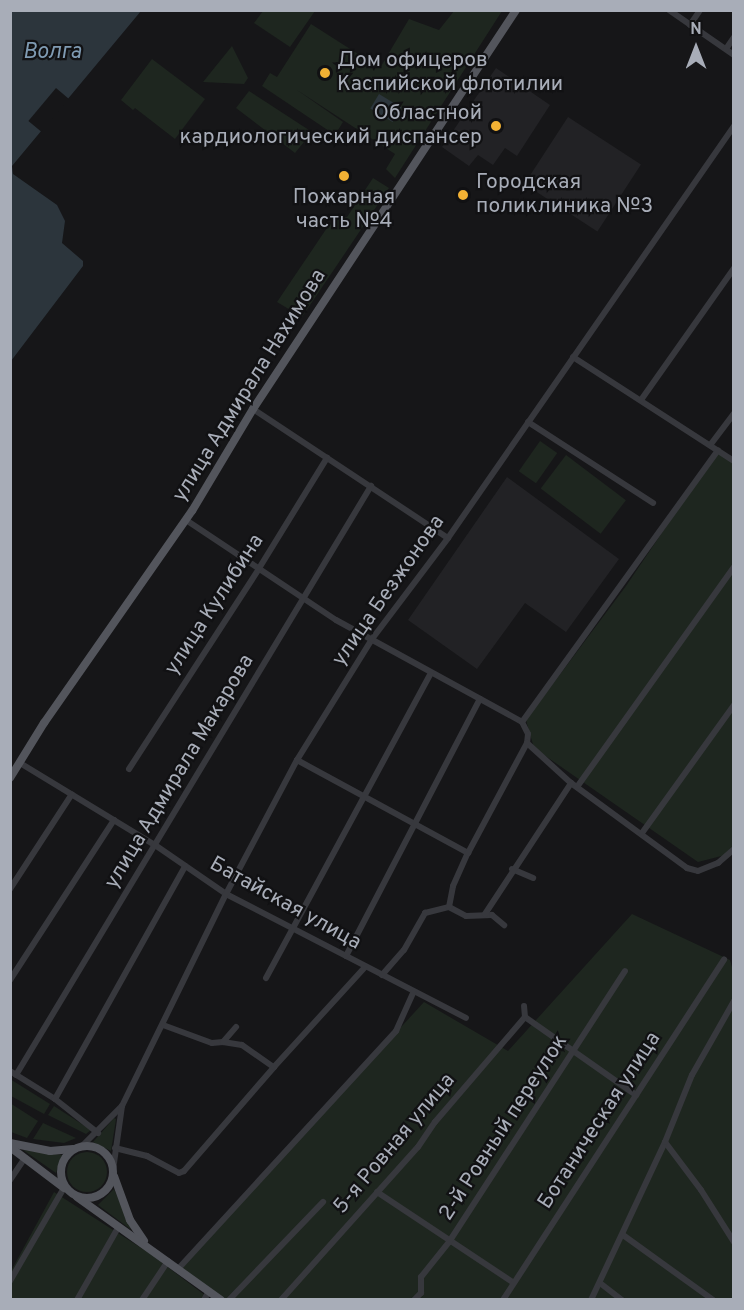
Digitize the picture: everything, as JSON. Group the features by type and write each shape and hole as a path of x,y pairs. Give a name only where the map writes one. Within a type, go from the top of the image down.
{"main road":[{"name":"улица Адмирала Нахимова","path":"10,778 44,723 186,520 253,409 516,10"},
{"path":"10,1145 50,1151 98,1148 106,1154 130,1220 153,1250"},
{"path":"10,1145 66,1189 220,1299"},
{"path":"66,1189 61,1172 63,1162 79,1148"},
{"path":"77,1197 87,1199 106,1191 113,1172"}],"street":[{"path":"669,10 734,55"},
{"path":"690,25 700,10"},
{"path":"726,49 734,38"},
{"name":"улица Безжонова","path":"122,1106 226,894 297,760 372,639 448,538 734,126"},
{"path":"641,400 734,268"},
{"path":"573,357 734,460"},
{"path":"253,409 448,538"},
{"path":"711,444 734,413"},
{"path":"528,422 653,503"},
{"path":"522,722 718,450"},
{"name":"улица Кулибина","path":"129,768 258,570 327,458"},
{"name":"улица Адмирала Макарова","path":"13,1073 155,845 371,486"},
{"path":"186,520 258,570 305,599 431,673 522,722 528,734 527,743 468,853 453,885 449,907"},
{"path":"485,914 512,869 734,567"},
{"path":"266,978 431,673"},
{"path":"346,956 480,699"},
{"path":"642,833 734,705"},
{"path":"527,743 574,785 687,868 698,871 718,863 734,849"},
{"path":"297,760 468,853"},
{"name":"Батайская улица","path":"20,763 155,845 226,894 413,993 466,1018"},
{"path":"10,889 72,794"},
{"path":"10,980 114,820"},
{"path":"55,1100 185,866"},
{"path":"512,869 533,878"},
{"path":"382,975 404,950 425,913 449,907 466,916 492,915 504,925"},
{"name":"Ботаническая улица","path":"503,1299 724,960"},
{"path":"115,1148 147,1156 183,1173 274,1067 365,967"},
{"name":"2-й Ровный переулок","path":"414,1299 421,1293 421,1277 449,1242 625,971"},
{"path":"178,1269 396,1031 413,993"},
{"path":"591,1299 665,1142 692,1075 734,1002"},
{"path":"524,1006 525,1017 636,1095"},
{"name":"5-я Ровная улица","path":"281,1299 377,1192 525,1017"},
{"path":"163,1025 212,1043 242,1045 274,1067"},
{"path":"224,1042 236,1027"},
{"path":"13,1073 55,1100 98,1133"},
{"path":"79,1148 98,1133 122,1106"},
{"path":"113,1172 122,1106"},
{"path":"665,1142 701,1190 734,1242"},
{"path":"10,1180 25,1158"},
{"path":"10,1281 66,1189"},
{"path":"377,1192 449,1242 514,1283"},
{"path":"229,1299 322,1202"},
{"path":"77,1299 118,1226"},
{"path":"623,1234 712,1299"},
{"path":"142,1299 168,1261"},
{"path":"600,1283 622,1299"},
{"path":"204,1299 209,1291"}],"shaded area":[{"path":"263,11 315,11 290,47 254,23"},
{"path":"454,11 502,11 395,178 386,169 395,154 297,90 343,122 335,135 262,86 270,73 277,77 311,24 380,68 409,19 439,30"},
{"path":"232,46 248,78 244,84 203,82"},
{"path":"152,59 205,99 175,139 121,100"},
{"name":"Областной кардиологический диспансер","path":"496,68 550,105 517,156 505,148 493,165 478,155 469,166 442,147"},
{"path":"249,91 312,132 295,153 236,108"},
{"path":"568,117 641,164 597,231 524,184"},
{"path":"373,178 389,188 302,317 277,302 335,216 347,217"},
{"path":"540,441 557,453 536,483 519,471"},
{"path":"718,450 733,461 733,853 698,862 534,748 526,720 626,586"},
{"path":"566,455 626,500 601,534 541,489"},
{"path":"507,477 619,559 566,632 525,603 477,669 408,620"},
{"path":"632,914 730,960 734,974 733,1299 225,1299 181,1267 424,1002 508,1051"},
{"path":"10,1079 50,1104 44,1114 11,1096"},
{"path":"10,1103 38,1121 27,1138 11,1132"},
{"path":"54,1106 91,1130 86,1134 48,1115"},
{"path":"114,1118 116,1119 111,1151 93,1142"},
{"path":"43,1123 76,1138 64,1143 33,1139"},
{"path":"23,1150 62,1155 56,1173"},
{"path":"87,1152 95,1153 101,1158 106,1164 106,1180 101,1186 95,1191 87,1192 79,1191 73,1186 68,1180 67,1172 68,1164 73,1158 79,1153"},
{"path":"114,1189 131,1228 130,1229 98,1205"},
{"path":"54,1192 149,1253 210,1299 11,1300 11,1271"}],"water":[{"name":"Волга","path":"10,11 141,11 12,166 13,174 57,205 65,221 62,243 83,261 83,266 11,361"},
{"path":"379,94 401,107 393,122 370,109"}],"pier":[{"path":"56,88 69,99 41,132 28,121"}],"place":[{"name":"Дом офицеров Каспийской флотилии","path":"325,73"},
{"name":"Областной кардиологический диспансер","path":"496,126"},
{"name":"Пожарная часть №4","path":"344,176"},
{"name":"Городская поликлиника №3","path":"463,195"}]}
